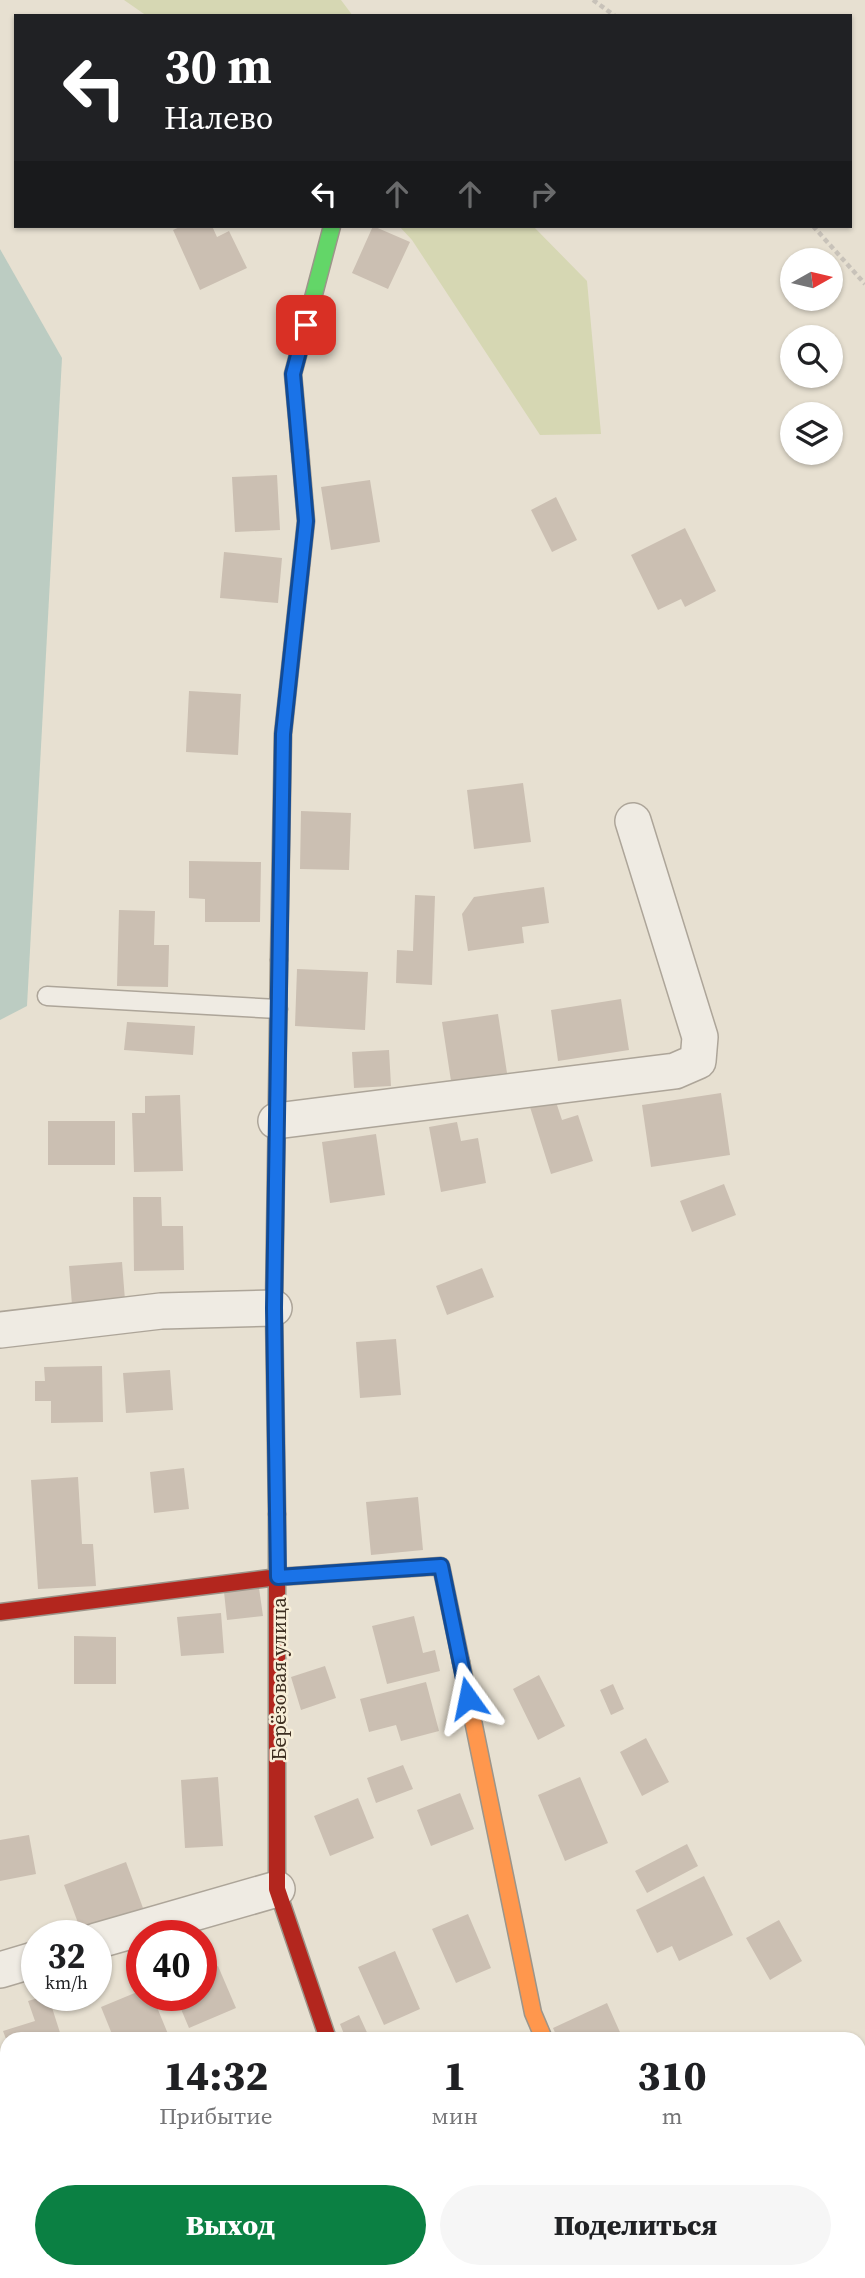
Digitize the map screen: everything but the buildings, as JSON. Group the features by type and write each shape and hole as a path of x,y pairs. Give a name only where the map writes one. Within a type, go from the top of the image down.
{"street":[{"name":"Берёзовая улица","path":"326,2032 277,1888 278,1577 274,1308 283,734 306,521 293,374 331,228"},
{"path":"276,1121 675,1071 698,1061 700,1037 633,821"},
{"path":"0,1330 161,1311 274,1308"},
{"path":"0,1612 278,1577 441,1566 533,2013 541,2032"},
{"path":"112,1936 277,1888"},
{"path":"0,1969 21,1963"}],"lane":[{"path":"47,996 278,1009"}],"path":[{"path":"593,0 612,14"},
{"path":"815,228 865,284"}],"green space":[{"path":"124,0 341,0 352,14 144,14"},
{"path":"401,228 535,228 587,281 601,434 540,435 412,240"}],"shaded area":[{"path":"0,249 62,358 27,1006 0,1020"}],"traffic: fast":[{"path":"300,451 293,374 331,228"},
{"path":"277,1514 274,1308 279,960"}],"traffic: slow":[{"path":"279,960 283,734 306,521 300,451"},
{"path":"461,1662 533,2013 541,2032"}],"traffic: jam":[{"path":"277,1514 277,1889 326,2032"},
{"path":"0,1612 278,1577 441,1566 461,1662"}],"route":[{"path":"306,325 293,374 306,521 283,734 274,1308 278,1577 441,1566 468,1698"}]}
